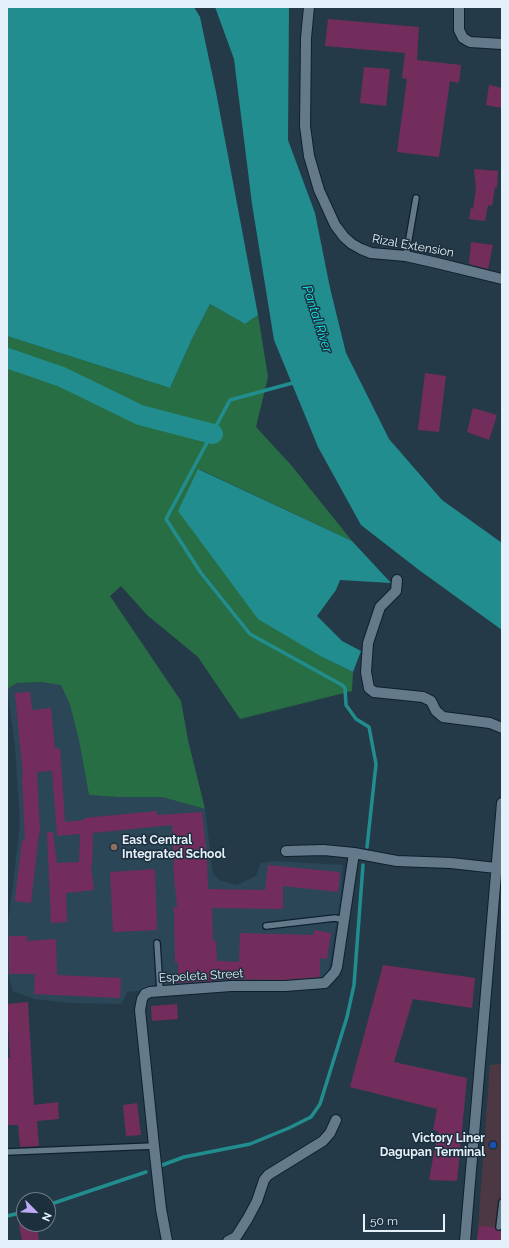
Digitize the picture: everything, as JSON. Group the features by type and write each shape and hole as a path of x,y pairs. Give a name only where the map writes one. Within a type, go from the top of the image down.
{"street":[{"name":"Rizal Extension","path":"309,7 306,38 305,126 309,156 318,190 335,225 344,237 352,244 371,253 406,256 437,262 502,279"},
{"path":"459,7 459,30 463,38 470,42 502,44"},
{"path":"396,580 396,591 380,607 368,642 366,672 369,688 374,692 423,697 431,701 436,711 443,717 490,723 502,728"},
{"path":"465,1241 498,865 502,803"},
{"path":"286,851 324,850 354,853 397,861 498,865"},
{"name":"Espeleta Street","path":"167,1241 161,1209 140,1003 145,994 150,992 231,986 285,986 325,983 335,972 337,967 354,853"},
{"path":"228,1241 236,1237 248,1218 257,1201 264,1180 268,1175 323,1141 330,1133 336,1120"}],"lane":[{"path":"406,256 416,198"},
{"path":"266,926 335,918 344,920"},
{"path":"157,943 160,991"},
{"path":"7,1152 154,1146"},
{"path":"499,1227 502,1202"}],"shaded area":[{"path":"210,304 245,324 258,315 268,377 256,427 291,465 352,541 199,469 322,657 353,672 352,691 240,719 198,657 147,615 121,586 110,596 181,701 188,740 205,809 162,797 117,797 89,795 79,740 70,705 61,685 41,682 17,683 7,689 7,336 170,388 192,339"},
{"name":"East Central Integrated School","path":"41,682 61,684 70,705 79,740 89,795 117,797 162,797 205,809 213,874 221,881 237,885 256,876 261,863 274,861 343,865 341,895 329,970 321,983 186,986 127,992 122,1004 69,1003 34,999 13,991 7,971 7,933 20,825 15,746 7,689 17,683"},
{"name":"Victory Liner Dagupan Terminal","path":"502,1064 502,1241 477,1241 490,1065"}],"water":[{"path":"7,7 194,7 200,17 216,92 258,315 245,324 210,304 192,339 170,388 7,336"},
{"name":"Pantal River","path":"215,7 289,7 288,140 315,213 330,288 346,353 389,439 442,500 502,543 502,630 419,570 361,525 318,447 274,340 252,204 234,59"},
{"path":"198,469 352,541 391,583 340,580 336,590 317,616 342,641 361,651 353,672 322,657 258,619 178,511"}],"building":[{"path":"328,19 419,27 417,60 461,65 459,83 450,81 439,157 397,152 407,79 402,78 405,53 325,46"},
{"path":"364,67 390,69 386,106 360,103"},
{"path":"489,85 502,88 502,108 486,105"},
{"path":"474,169 498,171 497,188 495,187 492,206 488,205 485,221 469,219 471,208 473,209 476,189"},
{"path":"471,242 493,245 488,269 469,264"},
{"path":"425,373 446,376 439,432 418,430"},
{"path":"473,408 497,415 489,440 467,432"},
{"path":"30,692 32,710 51,708 55,749 60,748 65,822 84,820 84,818 157,811 157,815 202,812 207,857 208,889 265,890 268,865 340,872 338,892 283,886 283,909 212,908 213,941 216,941 217,961 239,962 240,933 314,935 314,930 331,933 327,959 320,958 320,977 285,980 217,979 217,981 178,983 178,962 175,963 174,907 177,907 173,866 172,825 93,833 91,865 94,890 66,893 67,922 51,923 47,832 53,832 57,863 79,862 80,834 57,836 52,771 37,772 40,833 31,903 15,901 22,840 25,841 23,777 15,693"},
{"path":"155,869 157,930 113,932 110,872"},
{"path":"9,936 27,936 27,941 56,939 57,975 121,978 120,998 34,994 35,974 9,974"},
{"path":"383,965 475,978 472,1008 413,999 394,1062 467,1078 457,1181 429,1180 438,1131 433,1130 437,1109 350,1087"},
{"path":"28,1002 34,1105 58,1102 59,1119 37,1121 39,1146 20,1147 18,1125 7,1125 7,1058 10,1058 7,1004"},
{"path":"177,1004 178,1019 152,1021 151,1006"},
{"path":"137,1103 141,1135 126,1136 123,1105"},
{"path":"479,1226 495,1227 497,1231 502,1230 502,1241 477,1241"},
{"path":"20,1232 38,1232 39,1241 22,1241"}],"waterway":[{"path":"7,358 62,377 140,415 213,434"},
{"path":"296,382 230,400 166,519 201,573 250,634 342,685 345,688 346,705 356,719 369,727 376,764 367,847"},
{"path":"157,1167 184,1157 250,1144 311,1117 320,1104 347,1017 354,985 363,865"},
{"path":"56,1202 146,1172"},
{"path":"7,1216 16,1214"}],"place":[{"name":"East Central Integrated School","path":"114,847"},
{"name":"Victory Liner Dagupan Terminal","path":"493,1145"}]}
